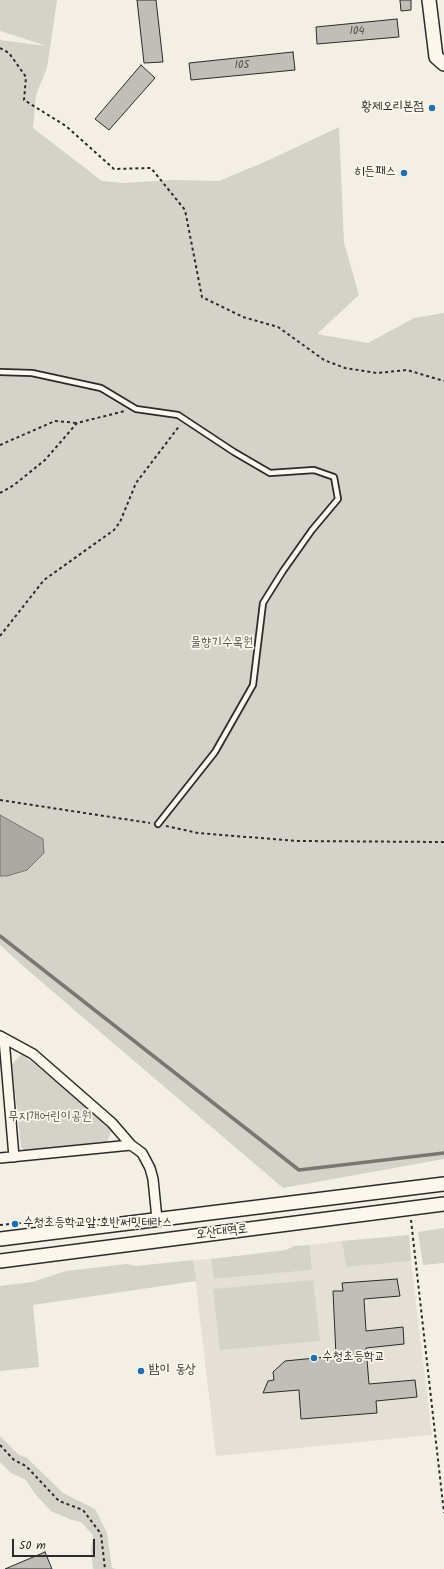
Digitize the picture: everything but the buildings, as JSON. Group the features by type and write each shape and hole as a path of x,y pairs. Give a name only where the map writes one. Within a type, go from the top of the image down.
{"main road":[{"path":"429,0 436,57 444,64"},
{"name":"오산대역로","path":"0,1239 444,1184"},
{"name":"오산대역로","path":"0,1261 444,1204"}],"street":[{"path":"2,1038 33,1054 112,1123 131,1145 142,1153 150,1168 154,1186 157,1219"},
{"path":"2,1038 14,1157"},
{"path":"0,1158 131,1145"}],"lane":[{"path":"0,372 32,373 101,388 136,409 178,415 234,452 270,473 314,470 334,477 338,499 312,530 283,571 263,603 253,685 215,752 158,824"}],"path":[{"path":"0,48 9,53 26,77 24,100 66,126 114,169 151,168 185,210 202,297 243,317 278,327 324,360 345,368 377,373 407,370 444,381"},
{"path":"0,445 55,421 77,423 136,409"},
{"path":"0,636 44,580 114,530 120,522 136,483 184,419"},
{"path":"0,493 14,485 45,460 77,423"},
{"path":"0,800 158,824 198,833 297,841 444,842"},
{"path":"410,1209 444,1513"},
{"path":"0,1445 14,1460 26,1466 58,1501 83,1510 101,1534 105,1569"}],"shaded area":[{"path":"0,815 43,839 44,853 27,870 7,876 0,876"},
{"name":"수청초등학교","path":"342,1241 346,1267 411,1261 432,1435 216,1456 193,1260 211,1259 215,1279 312,1270 310,1245"}],"green space":[{"name":"물향기수목원","path":"0,0 57,0 47,68 36,95 33,128 102,181 124,183 172,180 219,181 269,160 339,127 344,243 359,295 317,334 368,343 414,318 444,313 444,1159 283,1188 0,945 0,40 47,46 0,31"},
{"name":"무지개어린이공원","path":"22,1054 113,1128 106,1144 27,1153 21,1147 12,1064"},
{"path":"444,1228 444,1263 423,1265 418,1232"},
{"path":"409,1235 411,1261 346,1267 342,1241"},
{"path":"310,1245 312,1270 214,1279 211,1259 286,1250 294,1246"},
{"path":"193,1260 196,1281 33,1305 39,1367 0,1371 0,1286 32,1282 66,1271 127,1264 136,1266"},
{"path":"313,1280 320,1341 220,1350 213,1289"},
{"path":"0,1436 19,1455 26,1457 63,1493 95,1509 107,1533 112,1568 116,1569 93,1569 91,1551 93,1535 81,1522 69,1519 51,1511 35,1494 26,1480 11,1473 0,1462"}],"waterway":[{"path":"0,936 299,1170 444,1153"}],"place":[{"name":"황제오리본점","path":"432,108"},
{"name":"히든패스","path":"404,173"},
{"name":"수청초등학교앞.호반써밋테라스","path":"15,1224"},
{"name":"수청초등학교","path":"314,1358"},
{"name":"밤이 동상","path":"141,1371"}]}
